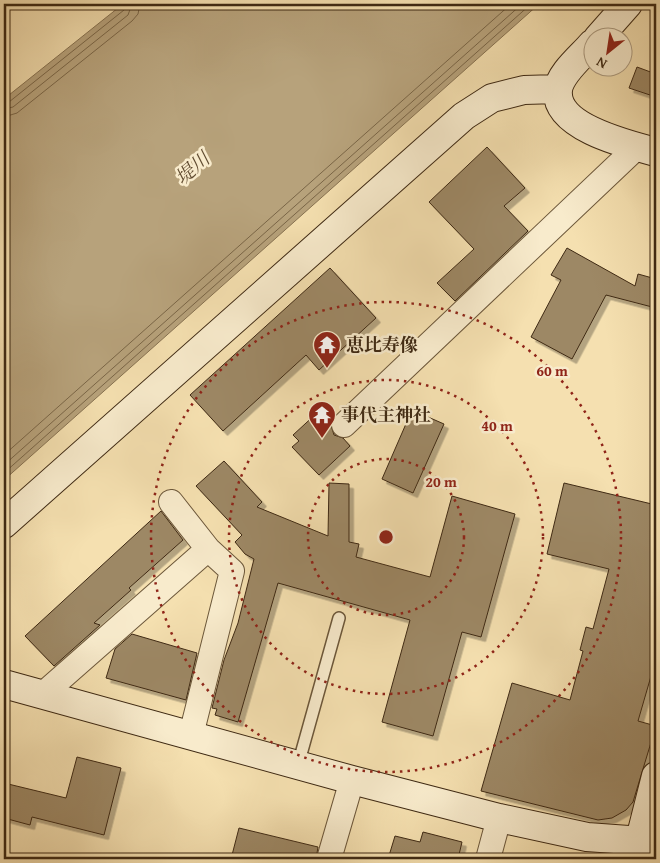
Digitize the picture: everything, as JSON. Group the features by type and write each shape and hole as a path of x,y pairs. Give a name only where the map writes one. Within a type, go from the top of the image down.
{"street":[{"path":"607,28 628,4"},
{"path":"344,425 646,149 599,134 582,125 566,112 559,99 558,89 567,73 582,56"},
{"path":"4,524 464,116 492,98 524,90 558,89"},
{"path":"171,502 208,549 232,571 191,735"},
{"path":"42,695 208,549"},
{"path":"4,684 352,780 499,818 644,847 656,776"},
{"path":"329,859 352,780"},
{"path":"488,859 499,818"}],"lane":[{"path":"298,765 339,618"}],"water":[{"name":"堤川","path":"123,4 539,4 4,480 4,99"}],"building":[{"path":"637,67 656,74 656,97 629,88"},
{"path":"487,147 525,188 504,206 528,231 455,301 437,283 474,249 429,202"},
{"path":"567,248 635,286 638,274 656,279 656,308 606,295 572,359 531,337 561,280 551,275"},
{"path":"330,268 376,318 319,370 306,355 223,431 190,395"},
{"path":"412,410 444,424 413,493 382,479"},
{"path":"318,412 331,425 334,435 343,438 350,446 319,475 292,447 299,441 293,435"},
{"path":"224,461 262,502 257,507 328,536 329,483 349,484 349,542 359,544 356,557 430,577 452,496 515,514 481,637 462,632 433,736 382,722 410,620 278,583 238,722 215,715 217,709 212,708 224,660 238,623 254,559 245,554 235,542 242,535 196,486"},
{"path":"564,483 656,505 656,659 638,721 656,726 633,802 626,810 612,818 598,820 481,791 512,683 570,700 583,651 580,650 586,627 593,629 609,569 547,554"},
{"path":"161,511 183,540 129,588 131,590 94,623 100,625 54,666 25,636"},
{"path":"132,634 197,653 186,700 106,678 115,649"},
{"path":"77,757 121,768 104,835 32,817 30,825 4,818 4,783 66,798"},
{"path":"239,828 318,847 316,859 231,859"},
{"path":"423,832 462,842 458,859 388,859 395,836 420,842"}],"place":[{"name":"恵比寿像","path":"327,369"},
{"name":"事代主神社","path":"322,439"}]}
